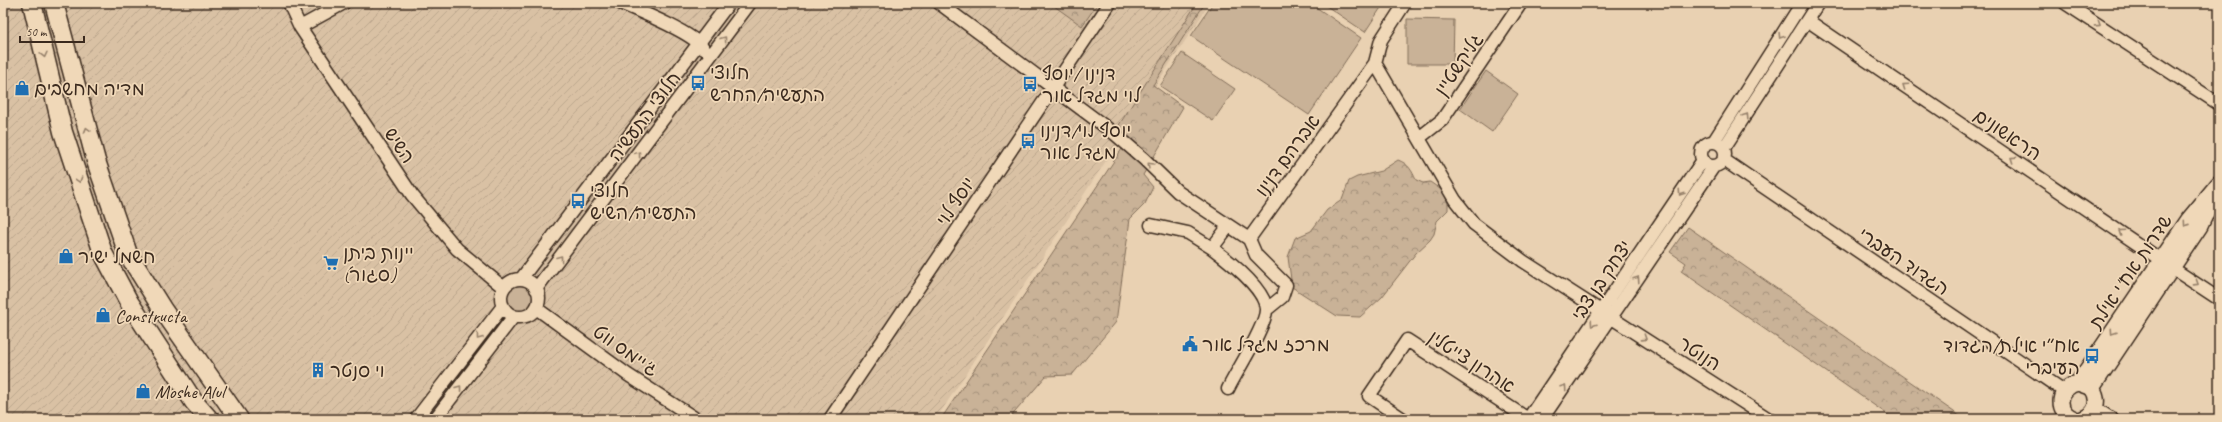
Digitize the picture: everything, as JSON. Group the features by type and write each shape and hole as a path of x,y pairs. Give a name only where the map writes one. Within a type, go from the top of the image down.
{"highway":[{"path":"32,3 63,132 103,253 165,375 194,419"},
{"path":"54,3 72,77 107,194 128,254 163,310 239,419"},
{"path":"107,194 170,309 202,359 248,419"},
{"path":"129,302 194,402 209,419"}],"main road":[{"name":"שדרות אח\"י אילת","path":"2085,386 2157,290 2167,264 2189,219 2219,184"},
{"name":"שדרות אח\"י אילת","path":"2085,386 2167,264"},
{"path":"2085,386 2096,398 2095,408 2092,413 2069,417 2061,403 2064,391 2068,387 2085,386"}],"street":[{"name":"השיש","path":"289,3 300,27 412,195 437,227 474,264 504,288"},
{"path":"300,27 344,3"},
{"path":"620,3 700,43 706,52 706,64"},
{"name":"חלוצי התעשיה","path":"504,288 510,282 521,279 729,3"},
{"name":"חלוצי התעשיה","path":"536,289 706,64 750,3"},
{"path":"939,3 1115,134 1144,159 1178,192 1248,239 1256,255 1286,285 1282,297 1266,310"},
{"name":"יוסף לוי","path":"830,419 1110,3"},
{"path":"1405,3 1381,40 1375,63 1455,200 1474,224 1523,261 1607,313"},
{"name":"גליקשטיין","path":"1419,138 1442,120 1521,3"},
{"name":"יצחק בן צבי","path":"1719,154 1802,3"},
{"name":"יצחק בן צבי","path":"1528,419 1607,313 1719,154 1818,3"},
{"path":"2065,3 2219,104"},
{"name":"הראשונים","path":"1807,20 2219,299"},
{"name":"אברהם דנינו","path":"1248,239 1375,63"},
{"name":"יצחק בן צבי","path":"1542,419 1703,160 1701,153 1704,145 1719,154"},
{"name":"הגדוד העברי","path":"1703,160 1708,165 1719,154 2064,391"},
{"path":"1151,224 1188,233 1212,248 1238,268 1263,298 1266,310 1263,325 1228,389"},
{"path":"1212,248 1228,227"},
{"path":"504,288 501,297 503,306 514,316 524,317 536,308 539,296 536,289 528,281 521,279"},
{"path":"416,419 503,306"},
{"name":"ג'יימס ווט","path":"536,308 628,375 696,419"},
{"name":"הנוטר","path":"1607,313 1769,419"},
{"path":"435,419 514,316"},
{"name":"אהרון צייטלין","path":"1403,419 1369,396 1407,340 1528,419"},
{"path":"2095,408 2112,419"}],"shaded area":[{"path":"3,3 1210,3 936,419 3,419"}],"green space":[{"path":"1050,3 1098,3 1082,26"},
{"path":"1197,3 1205,3 1153,85 1183,107 1143,175 1153,187 1145,204 1130,219 1116,322 1072,375 1046,376 1009,419 941,419 1128,140 1119,125"},
{"path":"1213,3 1310,3 1361,38 1309,115 1191,36"},
{"path":"1322,3 1384,3 1365,32"},
{"path":"1407,19 1454,20 1453,64 1407,64"},
{"path":"1182,53 1235,89 1213,121 1160,86"},
{"path":"1486,71 1518,94 1492,132 1460,109"},
{"path":"1398,160 1407,166 1416,180 1423,183 1430,182 1443,191 1448,203 1448,210 1437,221 1434,234 1430,240 1416,253 1382,297 1360,317 1337,316 1292,287 1288,257 1295,238 1311,231 1327,210 1342,200 1349,181 1357,177 1381,171"},
{"path":"1688,227 1964,419 1894,419 1681,271 1686,263 1670,252"},
{"path":"520,284 526,285 534,293 534,305 526,313 520,314 514,313 506,305 505,299 506,293 514,285"}],"place":[{"name":"חלוצי התעשיה/החרש","path":"698,83"},
{"name":"דנינו /יוסף לוי מגדל אור","path":"1030,84"},
{"name":"מדיה מחשבים","path":"22,88"},
{"name":"יוסף לוי/דנינו מגדל אור","path":"1028,141"},
{"name":"חלוצי התעשיה/השיש","path":"578,201"},
{"name":"חשמל ישיר","path":"66,256"},
{"name":"יינות ביתן (סגור)","path":"331,263"},
{"name":"Constructa","path":"103,315"},
{"name":"מרכז מגדל אור","path":"1190,344"},
{"name":"אח״י אילת/הגדוד העיברי","path":"2092,356"},
{"name":"וי סנטר","path":"318,370"},
{"name":"Moshe Alul","path":"143,391"}]}
